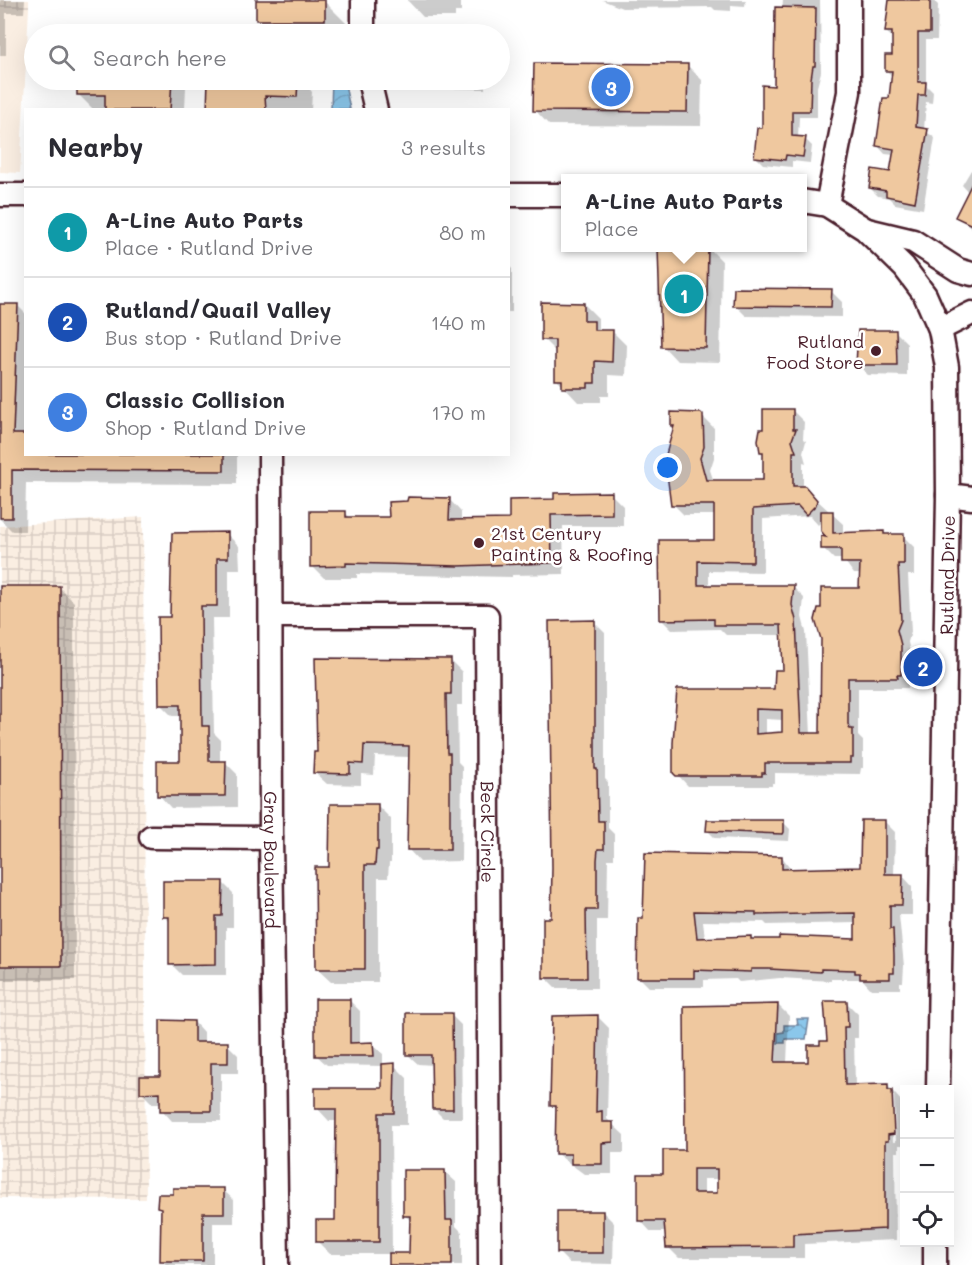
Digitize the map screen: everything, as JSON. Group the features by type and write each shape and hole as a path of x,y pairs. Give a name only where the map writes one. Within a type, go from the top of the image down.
{"street":[{"path":"363,0 363,24"},
{"path":"826,205 849,92 849,0"},
{"path":"371,90 376,108"},
{"path":"0,195 24,195"},
{"path":"510,195 561,195"},
{"name":"Rutland Drive","path":"807,202 826,205 865,229 904,267 925,295 939,329 947,368 948,495 938,1085"},
{"path":"865,229 913,241 958,270 972,274"},
{"path":"939,329 972,313"},
{"name":"Gray Boulevard","path":"270,456 271,838 277,1265"},
{"path":"948,495 972,498"},
{"name":"Beck Circle","path":"271,616 487,616 490,1265"},
{"path":"151,837 271,838"},
{"path":"935,1247 935,1265"}],"shaded area":[{"path":"0,0 29,0 29,8 0,8"},
{"path":"0,8 29,8 28,24 24,24 25,90 20,173 0,172"},
{"path":"143,517 146,1199 0,1198 0,526"}],"water":[{"path":"332,90 346,90 350,108 331,108"},
{"path":"797,1019 809,1019 806,1039 785,1039 785,1043 778,1043 778,1033 784,1032 784,1025 798,1025"}],"building":[{"path":"256,0 325,0 325,20 256,20"},
{"path":"889,0 930,0 930,33 918,33 918,82 926,82 925,95 918,95 916,127 928,129 915,202 886,196 886,191 869,188 872,169 890,172 894,149 876,146 883,98 889,98 892,71 885,71 885,55 892,55 892,32 885,32"},
{"path":"775,7 816,8 815,66 813,66 811,79 810,111 792,111 792,136 806,137 803,157 786,155 785,160 754,157 757,128 762,128 762,85 774,86"},
{"path":"534,63 688,64 687,112 533,111"},
{"path":"77,90 171,90 170,108 105,108 105,95 77,95"},
{"path":"208,90 297,90 297,97 265,96 266,108 207,108"},
{"path":"972,183 972,225 955,217"},
{"path":"658,252 708,252 706,348 661,347"},
{"path":"734,288 832,289 831,307 733,306"},
{"path":"541,302 584,303 584,321 594,321 594,330 613,330 612,362 595,361 595,383 588,383 588,388 562,388 562,380 555,380 555,340 541,340"},
{"path":"0,304 18,304 13,434 24,434 24,456 224,456 224,471 12,470 12,518 0,518"},
{"name":"Rutland Food Store","path":"858,330 896,330 897,365 856,365"},
{"path":"763,409 793,409 793,429 796,429 792,440 796,452 793,452 793,486 805,486 817,500 816,505 806,515 798,506 753,509 753,562 698,561 698,585 794,585 792,605 796,620 801,733 820,733 821,639 815,620 818,608 821,608 821,588 859,588 860,563 841,563 841,549 821,549 821,536 826,537 821,531 821,511 833,511 833,533 884,531 884,534 904,534 904,564 898,564 901,620 897,630 901,645 901,675 897,675 898,678 848,678 848,724 850,729 853,729 853,758 850,758 850,763 765,763 765,773 762,773 762,776 676,776 673,773 673,743 677,689 774,689 775,670 783,670 781,625 714,625 714,619 660,620 659,540 714,540 714,505 671,505 665,458 674,426 671,426 671,412 701,413 703,415 704,447 700,458 706,480 763,480 763,452 760,452 758,440 760,429 763,429","holes":["756,709 782,710 782,732 756,734"]},
{"path":"612,492 612,514 551,515 552,563 458,566 346,563 346,566 310,567 310,511 346,511 346,517 389,517 388,502 407,501 408,497 450,498 449,520 509,519 509,500 554,499 554,493"},
{"path":"228,532 228,558 217,558 217,606 201,606 202,726 209,726 209,761 226,761 225,796 157,796 157,761 180,761 180,705 159,705 158,617 170,617 172,533"},
{"path":"0,586 60,586 61,966 0,966"},
{"path":"595,620 595,769 597,769 598,821 604,821 604,849 598,849 597,860 597,910 586,910 587,978 543,978 543,918 551,918 552,868 549,621"},
{"path":"315,658 451,659 451,694 446,694 447,753 450,753 450,850 407,850 409,746 364,745 363,764 350,763 350,774 313,773 314,752 317,752"},
{"path":"330,804 378,804 378,850 376,850 375,865 365,865 365,969 316,969 315,867 329,867"},
{"path":"707,820 784,820 784,832 783,834 706,831"},
{"path":"861,820 885,820 885,874 903,874 902,905 890,905 894,973 890,973 890,979 860,979 860,973 855,973 855,970 821,969 821,972 769,969 751,969 751,972 694,970 694,978 637,978 638,918 643,918 645,853 782,856 782,869 860,867","holes":["694,911 756,912 756,915 855,913 855,939 779,936 779,939 751,939 751,936 697,938"]},
{"path":"163,881 223,881 222,916 216,916 216,964 169,965 169,917 163,917"},
{"path":"315,999 350,999 350,1043 373,1042 374,1056 315,1056"},
{"path":"824,1001 847,1001 848,1027 844,1027 845,1085 888,1084 888,1090 892,1090 894,1134 888,1135 888,1141 885,1141 885,1229 793,1234 793,1247 666,1248 664,1221 638,1221 638,1174 663,1174 663,1150 685,1150 684,1006 778,1004 775,1062 808,1062 808,1045 820,1045 820,1041 827,1041","holes":["693,1169 717,1169 717,1193 693,1193"]},
{"path":"406,1013 452,1013 453,1109 432,1109 431,1055 406,1055"},
{"path":"598,1015 596,1112 602,1111 602,1122 613,1122 613,1142 602,1143 602,1164 571,1164 571,1154 555,1154 556,1106 550,1106 552,1016"},
{"path":"160,1020 194,1021 194,1042 228,1042 228,1063 211,1063 211,1111 160,1111 160,1092 140,1093 140,1076 160,1076"},
{"path":"395,1063 394,1113 379,1113 379,1242 316,1242 316,1220 335,1220 336,1109 315,1109 315,1088 382,1088 382,1064"},
{"path":"403,1170 445,1170 446,1220 452,1220 452,1265 389,1265 389,1253 409,1253 410,1216 403,1216"},
{"path":"173,1188 224,1188 224,1213 203,1213 203,1261 160,1261 161,1208 157,1207 158,1194 173,1194"},
{"path":"557,1211 603,1211 603,1253 557,1253"}],"place":[{"name":"Classic Collision","path":"611,87"},
{"name":"A-Line Auto Parts","path":"684,294"},
{"name":"Rutland Food Store","path":"876,351"},
{"name":"21st Century Painting & Roofing","path":"479,543"},
{"name":"Rutland/Quail Valley","path":"923,667"}]}
